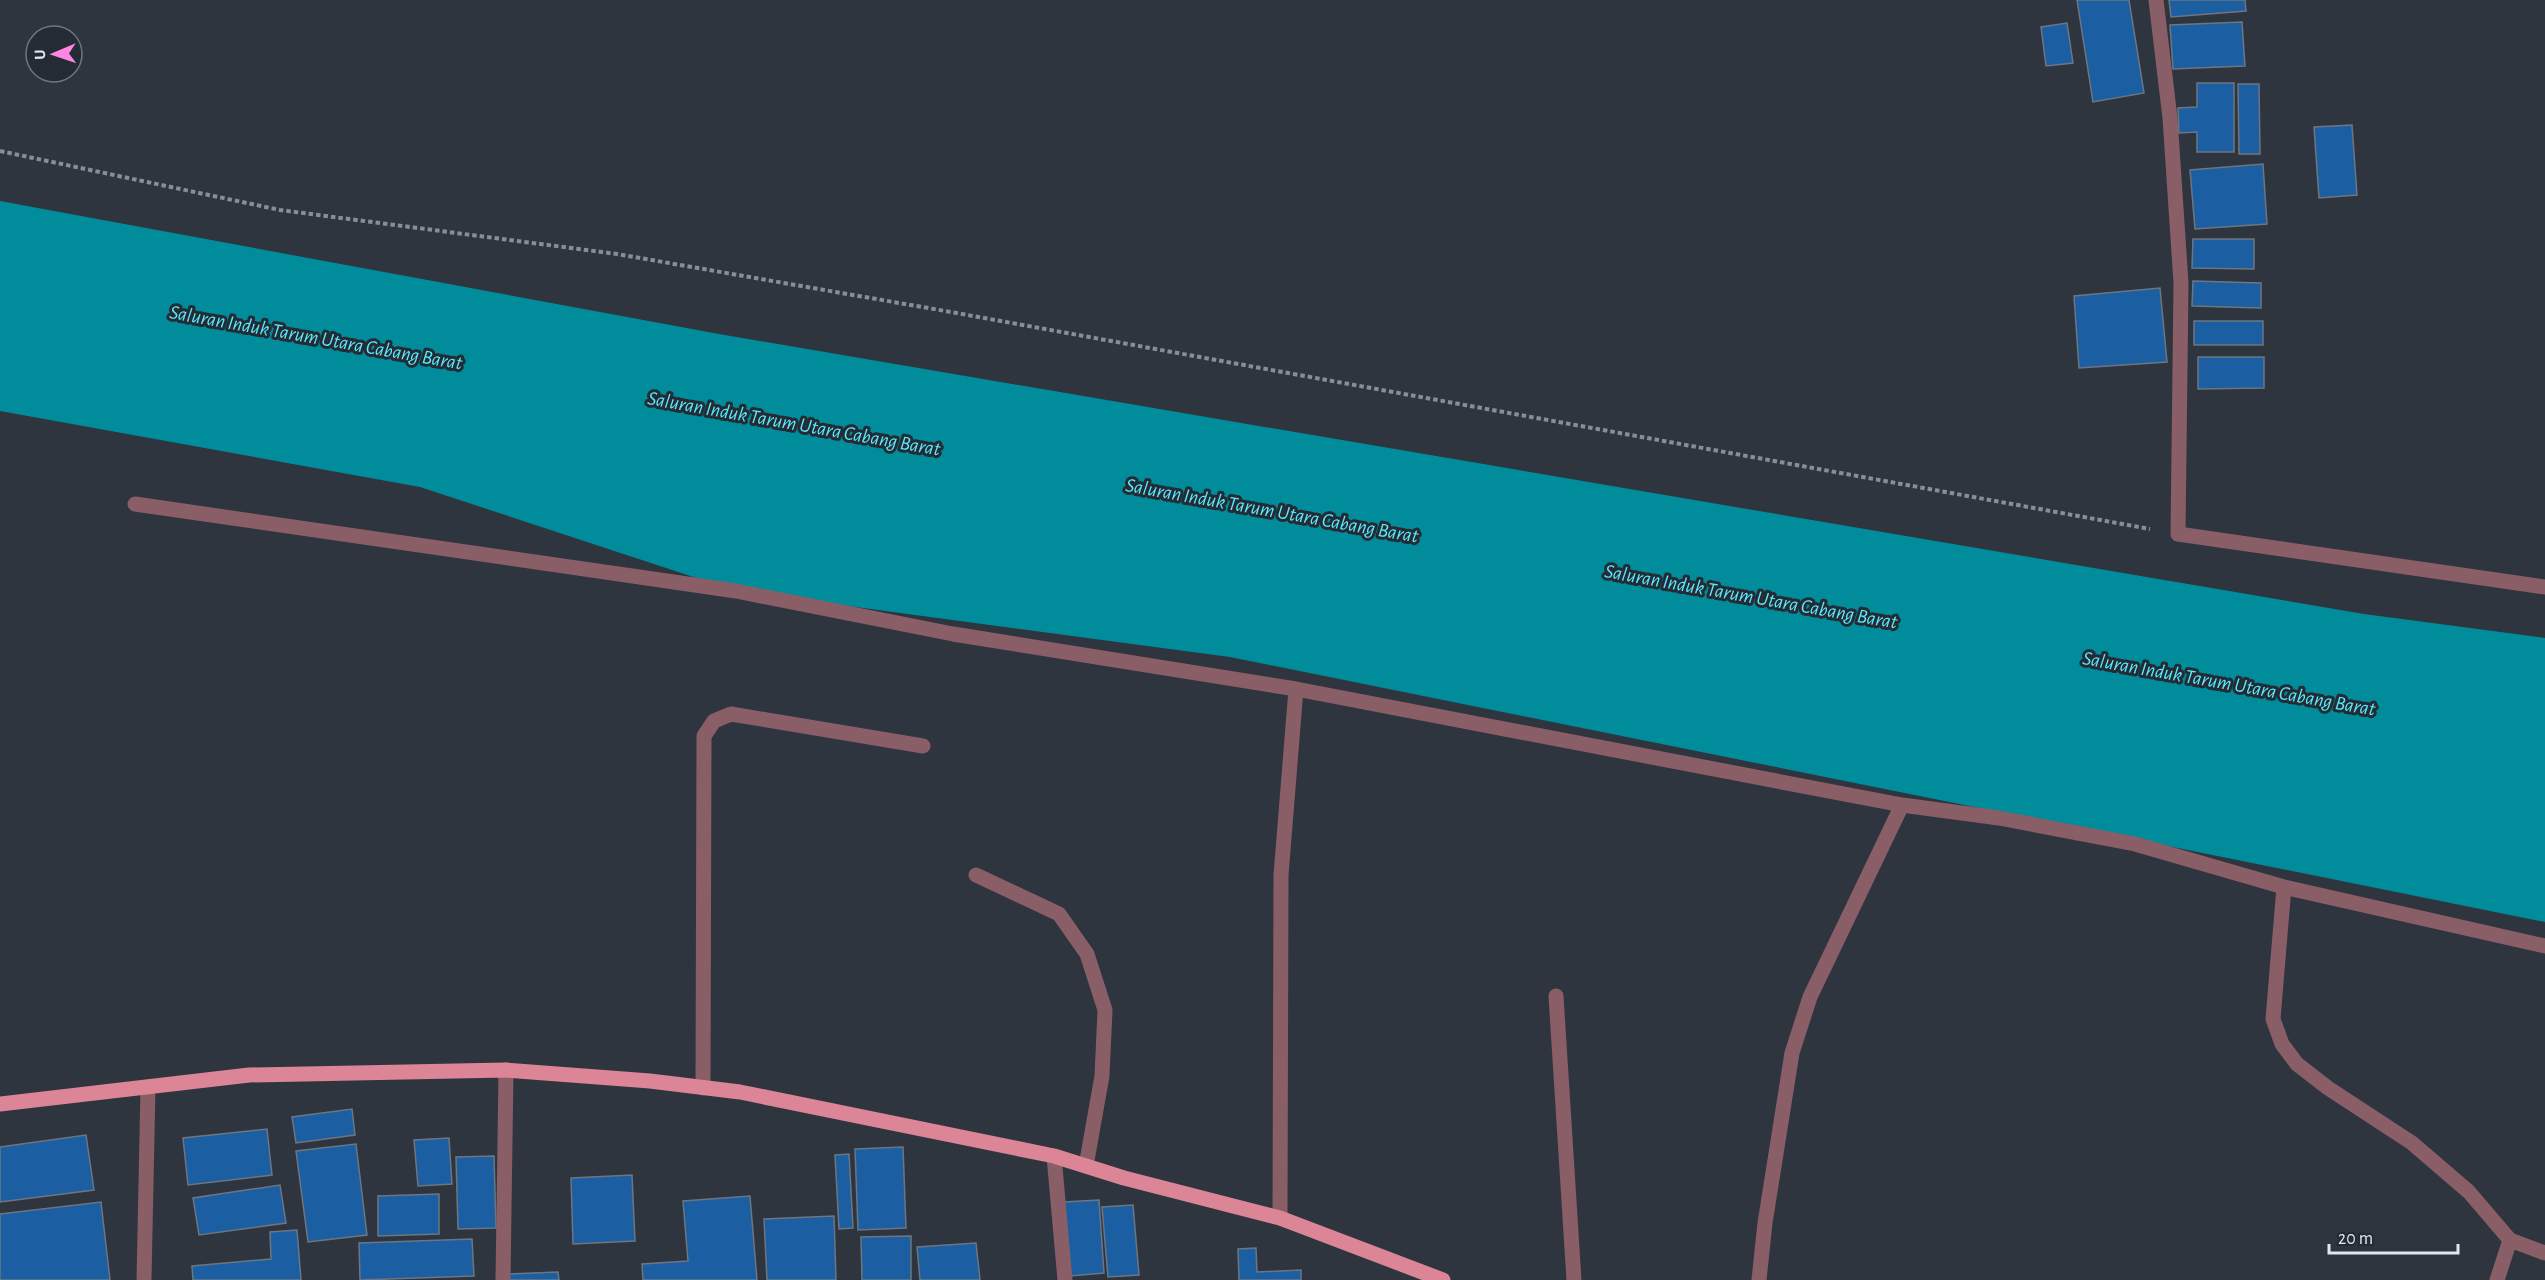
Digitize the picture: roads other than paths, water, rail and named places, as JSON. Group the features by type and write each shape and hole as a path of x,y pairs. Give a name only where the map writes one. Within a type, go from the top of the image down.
{"main road":[{"path":"0,1104 249,1075 506,1070 650,1081 740,1092 1054,1156 1124,1178 1280,1218 1443,1280"}],"street":[{"path":"2156,0 2170,118 2181,283 2178,534 2545,587"},
{"path":"135,504 736,591 953,634 1296,689 1902,805 1999,818 2135,844 2284,887 2545,946"},
{"path":"1280,1218 1281,875 1296,689"},
{"path":"703,1088 704,736 714,721 731,714 923,746"},
{"path":"1759,1280 1765,1223 1792,1053 1810,997 1902,805"},
{"path":"976,874 1059,914 1087,954 1105,1010 1102,1076 1086,1166"},
{"path":"2284,887 2273,1019 2282,1044 2297,1064 2328,1088 2412,1143 2469,1192 2510,1240 2545,1252"},
{"path":"1556,996 1574,1280"},
{"path":"503,1280 506,1070"},
{"path":"144,1280 148,1087"},
{"path":"1054,1156 1065,1280"},
{"path":"2498,1280 2510,1240"}],"water":[{"name":"Saluran Induk Tarum Utara Cabang Barat","path":"0,201 719,334 2364,614 2545,638 2545,922 1230,657 736,591 420,487 0,411"}]}
